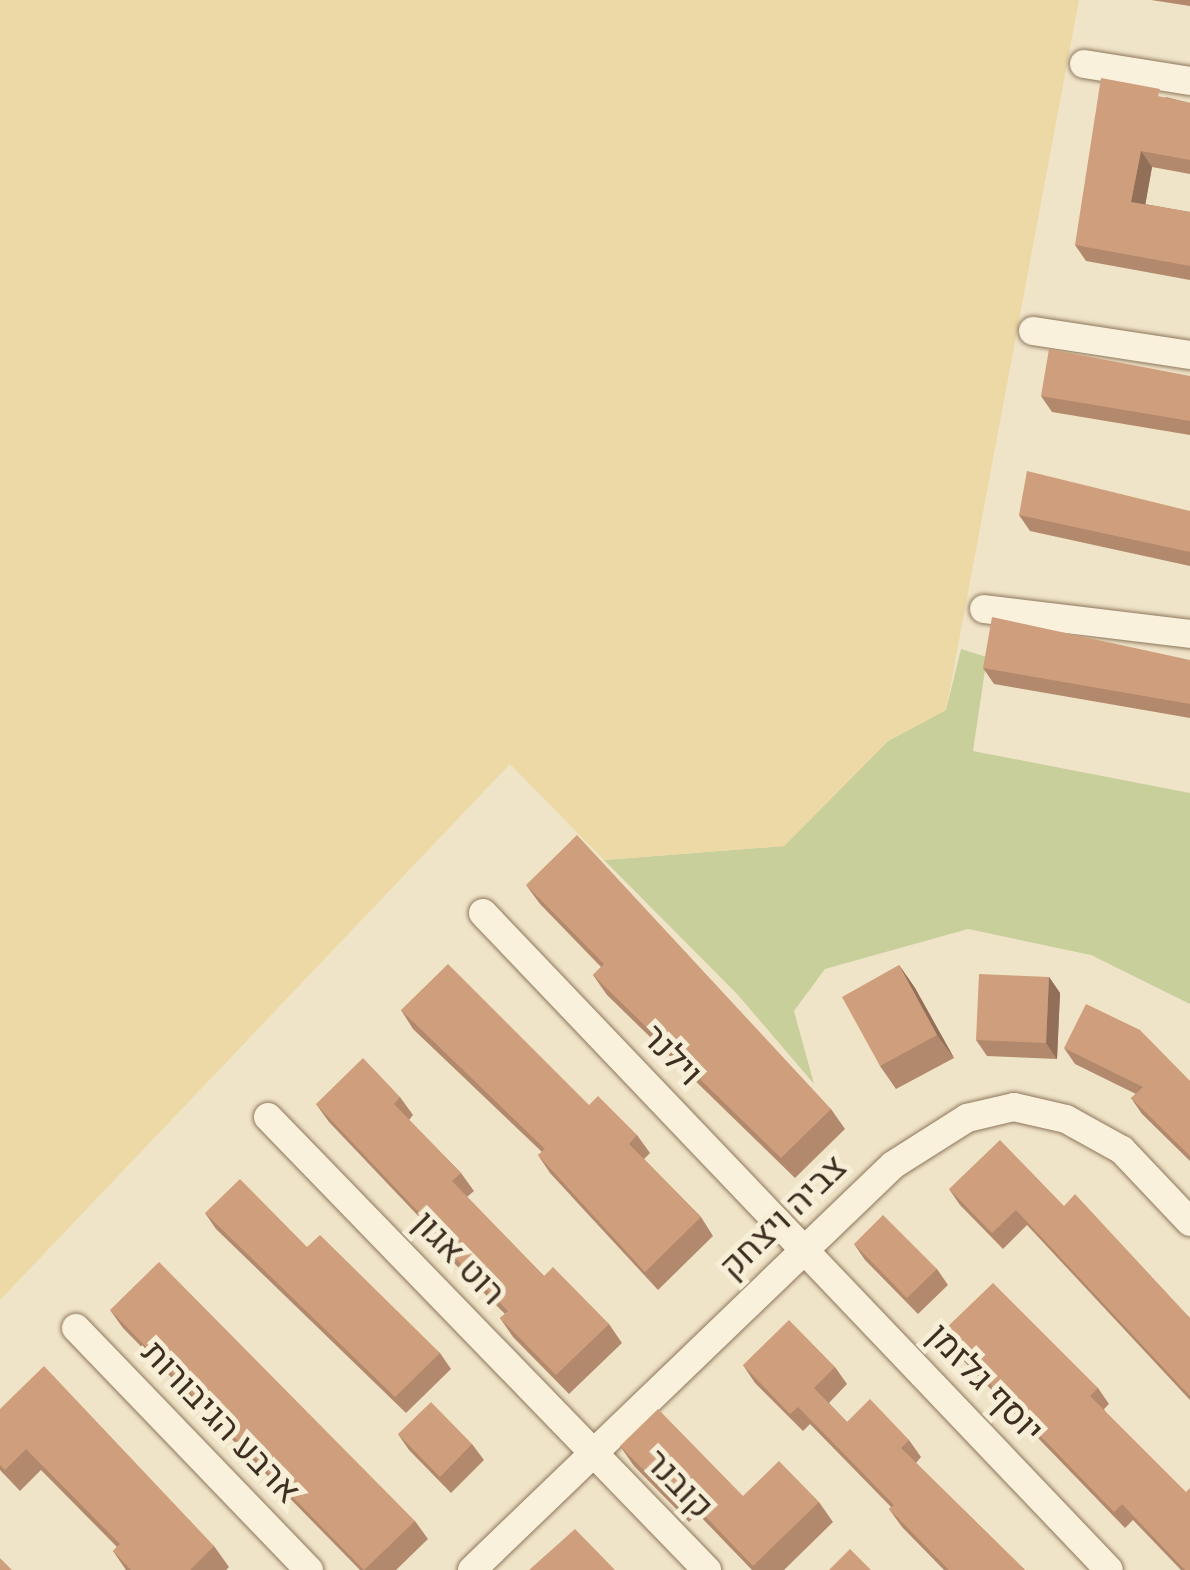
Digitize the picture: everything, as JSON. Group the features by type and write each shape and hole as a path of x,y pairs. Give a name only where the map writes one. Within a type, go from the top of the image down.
{"street":[{"path":"1084,64 1190,81"},
{"path":"1033,331 1190,355"},
{"path":"984,610 1190,634"},
{"name":"וילנר","path":"483,913 805,1250"},
{"name":"צביה ויצחק","path":"472,1570 893,1165 966,1118 1014,1107 1066,1119 1122,1150 1190,1222"},
{"name":"רוט אגון","path":"268,1118 594,1453"},
{"name":"יוסף גלזמן","path":"805,1250 1110,1570"},
{"name":"ארבע הגיבורות","path":"76,1328 309,1570"},
{"name":"קובנר","path":"594,1453 707,1570"}],"green space":[{"path":"961,649 987,657 973,751 1190,793 1190,1004 1091,955 968,929 825,969 794,1011 814,1084 738,995 604,860 784,846 888,741 946,710"}],"sand":[{"path":"0,0 1079,0 946,710 888,741 784,846 604,860 510,764 0,1300"}],"building":[{"path":"1101,78 1160,89 1158,96 1190,103 1190,160 1141,151 1131,202 1190,212 1190,266 1075,245"},
{"path":"1049,349 1190,376 1190,421 1041,396"},
{"path":"1027,471 1190,511 1190,552 1019,515"},
{"path":"992,617 1190,660 1190,704 983,668"},
{"path":"577,835 831,1109 781,1158 593,975 604,964 526,885"},
{"path":"448,964 589,1105 598,1096 637,1135 629,1144 701,1217 645,1272 538,1155 545,1149 401,1010"},
{"path":"899,965 937,1035 880,1066 842,997"},
{"path":"979,974 1049,977 1046,1043 976,1040"},
{"path":"1086,1004 1140,1030 1190,1081 1190,1156 1131,1098 1143,1087 1064,1048"},
{"path":"363,1058 400,1097 394,1104 461,1173 452,1181 544,1276 553,1267 609,1324 556,1375 500,1318 508,1311 440,1243 444,1239 316,1104"},
{"path":"1000,1140 1064,1206 1075,1194 1190,1318 1190,1396 1016,1210 992,1233 949,1189"},
{"path":"240,1179 307,1247 320,1235 440,1353 395,1397 205,1213"},
{"path":"883,1215 937,1269 907,1298 854,1244"},
{"path":"159,1262 415,1521 364,1570 110,1310"},
{"path":"993,1283 1098,1388 1090,1396 1186,1492 1190,1488 1190,1570 1185,1570 1122,1504 1114,1512 941,1333"},
{"path":"789,1320 835,1367 814,1388 847,1422 870,1399 909,1440 901,1448 1025,1570 949,1570 889,1509 894,1505 798,1407 790,1414 743,1365"},
{"path":"44,1366 214,1546 190,1570 131,1570 113,1551 120,1544 26,1449 5,1470 0,1465 0,1409"},
{"path":"431,1402 472,1444 440,1477 398,1434"},
{"path":"658,1409 743,1496 779,1461 819,1502 753,1566 684,1494 675,1502 620,1446"},
{"path":"575,1529 615,1570 529,1570"},
{"path":"850,1549 871,1570 829,1570"},
{"path":"0,1558 12,1570 0,1570"}]}
